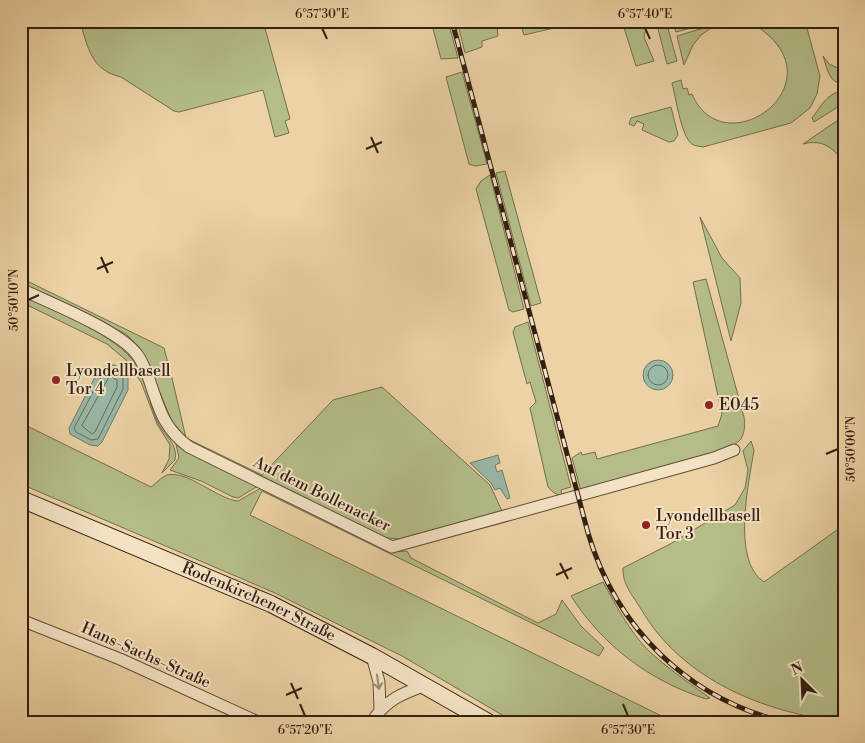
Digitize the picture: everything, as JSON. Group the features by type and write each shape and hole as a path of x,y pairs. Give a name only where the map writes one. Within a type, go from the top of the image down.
{"main road":[{"name":"Rodenkirchener Straße","path":"21,499 271,604 426,685 488,722"}],"street":[{"name":"Auf dem Bollenacker","path":"21,289 122,339 142,362 166,425 176,438 189,447 392,547 714,458 734,450"},
{"name":"Hans-Sachs-Straße","path":"21,620 120,659 258,722"},
{"path":"372,656 379,682 380,710"},
{"path":"372,722 380,710 400,694 426,685"}],"green space":[{"path":"80,21 263,21 290,119 285,121 289,133 275,137 263,90 179,112 174,111 121,77 103,69 92,56"},
{"path":"431,21 448,21 458,58 441,59"},
{"path":"457,21 584,21 524,35 520,22 497,26 498,36 482,41 482,47 465,53"},
{"path":"622,21 648,21 644,37 654,61 636,66"},
{"path":"656,21 666,21 677,61 667,64"},
{"path":"672,21 718,21 676,32"},
{"path":"748,21 767,21 768,24 779,21 805,21 820,76 817,94 810,108 791,123 703,147 693,145 683,129 672,83 681,80 683,89 687,88 689,95 692,94 708,115 729,123 751,120 771,107 784,89 787,67 776,43"},
{"path":"717,24 701,35 693,45 684,65 677,36"},
{"path":"823,56 829,64 844,71 844,83 839,83 832,78 827,70"},
{"path":"462,72 487,164 475,166 469,164 446,77"},
{"path":"844,90 844,103 814,122 812,118 825,100 833,94"},
{"path":"671,107 678,135 674,141 669,142 642,130 644,124 637,121 634,126 629,124 631,118"},
{"path":"844,116 844,154 838,155 830,148 818,143 803,144"},
{"path":"505,171 541,303 531,306 496,173"},
{"path":"490,175 524,309 513,312 509,310 476,189 481,181"},
{"path":"700,217 722,258 740,278 741,303 731,341"},
{"path":"21,278 164,348 170,371 153,375 140,348 126,334 21,283"},
{"path":"706,279 744,417 741,439 732,446 714,454 666,469 581,491 572,458 581,452 582,455 595,452 597,459 718,426 722,414 693,282"},
{"path":"21,295 84,325 128,354 144,380 158,423 175,449 175,460 162,473 169,459 170,445 157,424 141,382 126,360 107,344 21,302"},
{"path":"528,322 571,487 561,490 562,496 554,493 548,487 530,408 536,402 530,382 527,384 513,332 515,327"},
{"path":"171,374 186,437 172,422 154,378"},
{"path":"382,387 490,485 502,511 401,539 387,538 190,442 187,438 262,475 333,400"},
{"path":"21,423 151,487 167,475 175,475 184,477 238,501 261,488 393,552 407,551 411,558 538,623 556,614 562,600 581,626 604,648 599,656 262,491 250,515 674,722 514,722 402,656 275,593 21,484"},
{"path":"751,441 754,450 746,500 745,539 748,557 754,572 764,582 844,525 844,722 785,711 728,689 702,674 658,634 632,595 624,579 623,568 672,543 735,505 745,488 748,470 743,451"},
{"path":"176,444 258,486 238,498 201,481 170,470 179,458"},
{"path":"603,582 618,609 641,643 670,669 710,698 706,699 685,691 647,672 613,646 598,631 571,596"}],"water":[{"path":"658,360 669,364 673,375 669,386 658,390 647,386 643,375 647,364"},
{"path":"107,365 115,365 128,375 128,390 102,442 98,446 90,445 70,434 69,428 98,371"},
{"path":"498,455 500,463 495,465 497,472 502,470 510,498 507,499 500,488 495,490 491,483 470,463"}],"railway":[{"path":"452,21 588,533 601,567 617,599 637,628 661,654 687,677 717,696 750,711 785,722"}],"place":[{"name":"Lyondellbasell Tor 4","path":"56,380"},
{"name":"E045","path":"709,405"},
{"name":"Lyondellbasell Tor 3","path":"646,525"}]}
